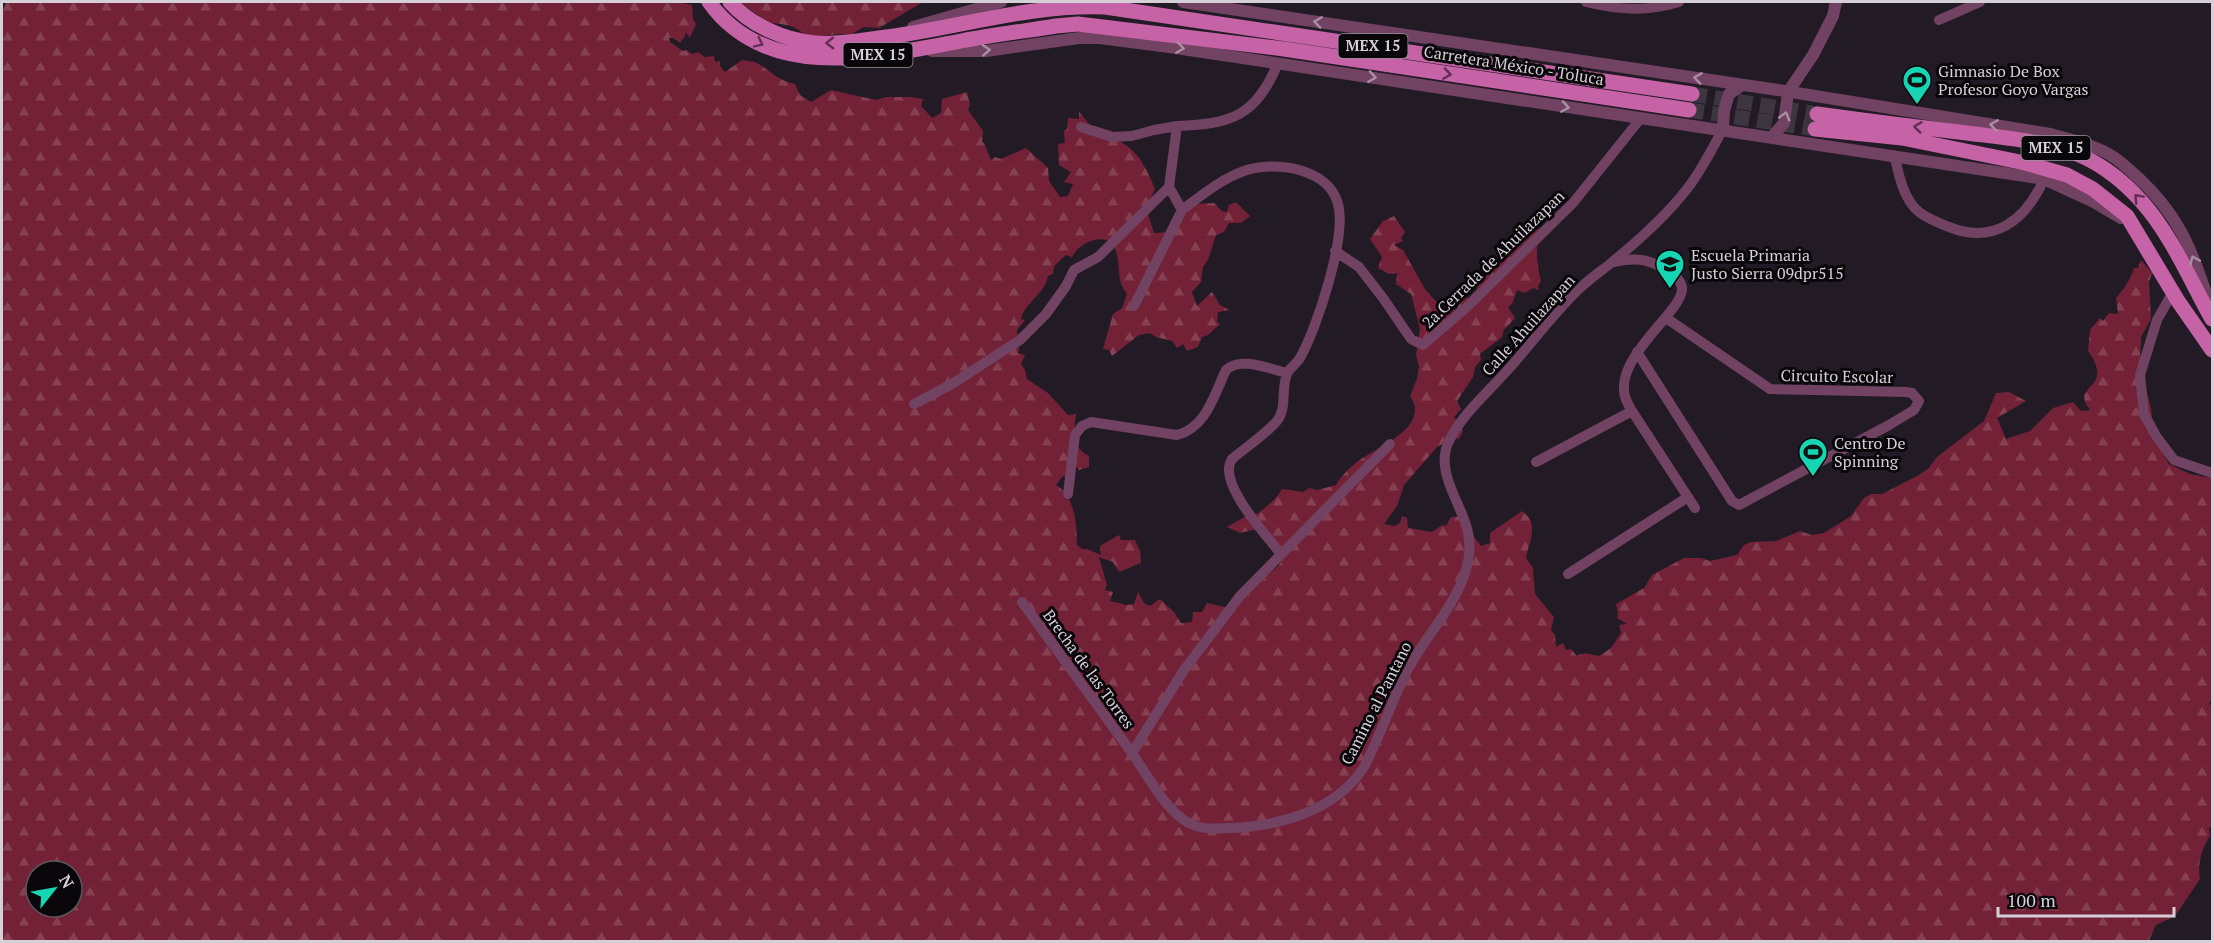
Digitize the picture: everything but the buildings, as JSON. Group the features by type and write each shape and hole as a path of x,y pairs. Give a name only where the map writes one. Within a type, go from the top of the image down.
{"main road":[{"name":"Carretera México - Toluca","path":"709,2 727,22 762,45 792,55 825,59 907,51 1056,26 1097,26 1284,49 1689,110"},
{"name":"Carretera México - Toluca","path":"730,2 752,20 781,36 815,43 917,33 1053,7 1105,7 1692,94"},
{"name":"MEX 15","path":"2212,318 2169,240 2141,201 2109,173 2084,157 2053,147 2019,140 1816,122 2048,168 2093,189 2116,206 2133,225 2173,292 2212,350"}],"street":[{"path":"881,38 1001,2"},
{"path":"1183,2 1788,92 2050,134 2079,142 2115,157 2154,191 2174,218 2197,264 2212,318"},
{"path":"1586,2 1624,10 1679,2"},
{"path":"1772,137 1784,123 1788,92 1814,55 1833,16 1836,2"},
{"path":"1939,20 1980,2"},
{"path":"907,51 986,51 1078,38 1100,38 1278,63 2044,179 2094,202 2133,225"},
{"path":"1081,127 1112,137 1132,136 1177,126 1209,125 1226,121 1250,107 1265,90 1278,63"},
{"path":"1723,129 1724,111 1729,94 1742,85"},
{"name":"2a.Cerrada de Ahuilazapan","path":"1335,251 1359,267 1411,339 1423,345 1468,306 1574,203 1641,118"},
{"path":"1177,126 1169,187 1182,210"},
{"name":"Calle Ahuilazapan","path":"1469,538 1466,524 1447,477 1445,454 1448,442 1471,410 1563,305 1644,234 1685,192 1723,129"},
{"path":"1895,158 1903,186 1918,211 1934,221 1962,232 1983,234 2014,222 2036,197 2044,179"},
{"path":"1134,306 1182,210 1223,181 1247,169 1276,167 1306,171 1322,181 1335,196 1339,206 1339,228 1335,251 1317,317 1299,359 1287,373 1282,411 1277,420 1232,459 1228,467 1228,476 1237,496 1281,554"},
{"path":"914,404 952,384 1020,340 1046,314 1066,286 1074,270 1098,257 1169,187"},
{"path":"1611,263 1632,258 1644,259 1661,267 1679,280 1682,292 1666,318 1637,352 1623,387 1625,399 1632,411 1695,508"},
{"path":"2173,292 2157,320 2140,375 2144,414 2174,460 2212,473"},
{"name":"Circuito Escolar","path":"1637,352 1732,501 1739,505 1869,436 1914,410 1918,405 1916,396 1906,392 1770,388 1666,318"},
{"path":"1068,494 1075,435 1082,426 1091,422 1177,435 1188,432 1198,425 1226,370 1231,365 1242,363 1287,373"},
{"path":"1536,462 1632,411"},
{"path":"1132,753 1184,670 1240,596 1390,444"},
{"path":"1568,574 1688,497"},
{"name":"Camino al Pantano","path":"1132,753 1159,792 1183,820 1200,828 1255,827 1290,819 1322,805 1348,786 1363,769 1406,673 1461,587 1467,567 1469,538"},
{"name":"Brecha de las Torres","path":"1022,602 1132,753"}],"green space":[{"path":"6,2 678,2 692,5 693,19 696,24 690,38 686,32 680,43 673,38 669,38 670,42 692,54 698,52 705,57 714,56 715,62 720,61 720,66 725,72 742,60 757,63 779,78 795,84 800,95 811,102 831,90 876,100 886,97 911,97 923,99 921,106 932,118 941,113 942,99 967,92 970,105 968,110 983,131 982,142 991,160 995,157 1001,159 1026,148 1048,168 1049,181 1060,197 1068,196 1073,184 1064,182 1071,172 1059,165 1058,144 1065,143 1064,131 1067,129 1068,118 1079,119 1079,112 1090,125 1112,131 1143,164 1155,189 1146,208 1154,233 1173,232 1185,212 1194,204 1214,203 1222,211 1227,212 1229,205 1236,202 1250,216 1241,223 1229,223 1224,232 1216,235 1208,260 1203,267 1201,282 1192,292 1197,306 1212,292 1220,305 1229,310 1218,312 1217,322 1220,324 1208,335 1202,337 1198,347 1187,351 1183,344 1177,348 1172,341 1150,333 1139,335 1112,356 1109,350 1103,349 1113,314 1122,308 1127,294 1122,287 1115,248 1110,242 1104,240 1087,242 1072,257 1066,255 1054,266 1053,274 1048,276 1043,288 1023,313 1021,319 1025,320 1017,330 1018,353 1025,355 1021,364 1027,379 1048,393 1068,415 1076,414 1074,433 1076,443 1089,456 1089,467 1079,470 1077,467 1069,466 1067,474 1056,485 1067,496 1074,512 1077,545 1101,555 1100,546 1119,535 1121,540 1135,540 1140,551 1141,563 1119,572 1113,562 1099,557 1107,585 1105,590 1113,592 1110,601 1127,605 1134,604 1138,592 1144,603 1150,606 1160,599 1174,612 1181,623 1192,622 1193,612 1202,612 1207,603 1229,608 1282,560 1256,529 1240,533 1227,527 1248,515 1252,517 1256,515 1273,501 1282,489 1303,492 1309,488 1317,490 1336,485 1353,465 1394,439 1410,424 1414,416 1415,406 1410,396 1419,367 1416,355 1420,329 1411,294 1396,284 1397,273 1389,274 1378,268 1382,257 1370,239 1383,221 1394,216 1405,232 1401,238 1403,241 1394,245 1403,250 1425,289 1442,308 1456,310 1464,296 1468,298 1477,290 1475,274 1478,270 1486,275 1494,268 1488,260 1491,255 1500,263 1502,245 1528,229 1532,231 1542,228 1537,247 1541,281 1538,286 1539,290 1533,288 1525,293 1517,290 1512,304 1508,307 1515,318 1503,331 1502,337 1480,354 1481,360 1475,367 1473,377 1457,401 1461,409 1454,417 1463,431 1459,439 1453,438 1437,447 1404,485 1397,506 1384,524 1394,526 1400,523 1402,516 1407,518 1408,528 1432,532 1442,525 1446,526 1451,517 1467,516 1472,534 1481,546 1490,543 1490,533 1522,511 1531,521 1532,527 1526,558 1533,568 1535,594 1554,617 1551,630 1555,635 1556,647 1563,643 1566,650 1571,649 1577,656 1585,654 1599,656 1611,648 1621,633 1619,625 1627,624 1617,618 1616,604 1644,588 1652,575 1684,558 1701,558 1710,561 1737,555 1744,545 1751,542 1776,541 1800,531 1812,535 1824,533 1851,516 1864,498 1871,494 1882,494 1928,469 1937,457 1984,421 1996,393 2009,392 2026,401 1997,418 2006,439 2030,431 2053,408 2073,402 2081,411 2090,410 2084,396 2094,383 2097,371 2088,351 2090,330 2100,318 2103,321 2109,313 2118,314 2116,298 2127,284 2134,268 2138,268 2141,260 2152,273 2149,282 2151,319 2141,337 2140,366 2151,409 2154,438 2169,464 2190,474 2212,478 2212,699 2209,704 2212,706 2212,828 2209,827 2210,836 2201,856 2200,879 2175,916 2156,925 2148,942 2,941 2,13"},
{"path":"740,2 923,2 879,28 864,27 850,35 835,34 806,38 793,27 762,22 759,16"}],"tunnel":[{"path":"1692,94 1817,114"},
{"path":"1689,110 1815,129"}],"place":[{"name":"Gimnasio De Box Profesor Goyo Vargas","path":"1917,106"},
{"name":"Escuela Primaria Justo Sierra 09dpr515","path":"1670,290"},
{"name":"Centro De Spinning","path":"1813,478"}]}
